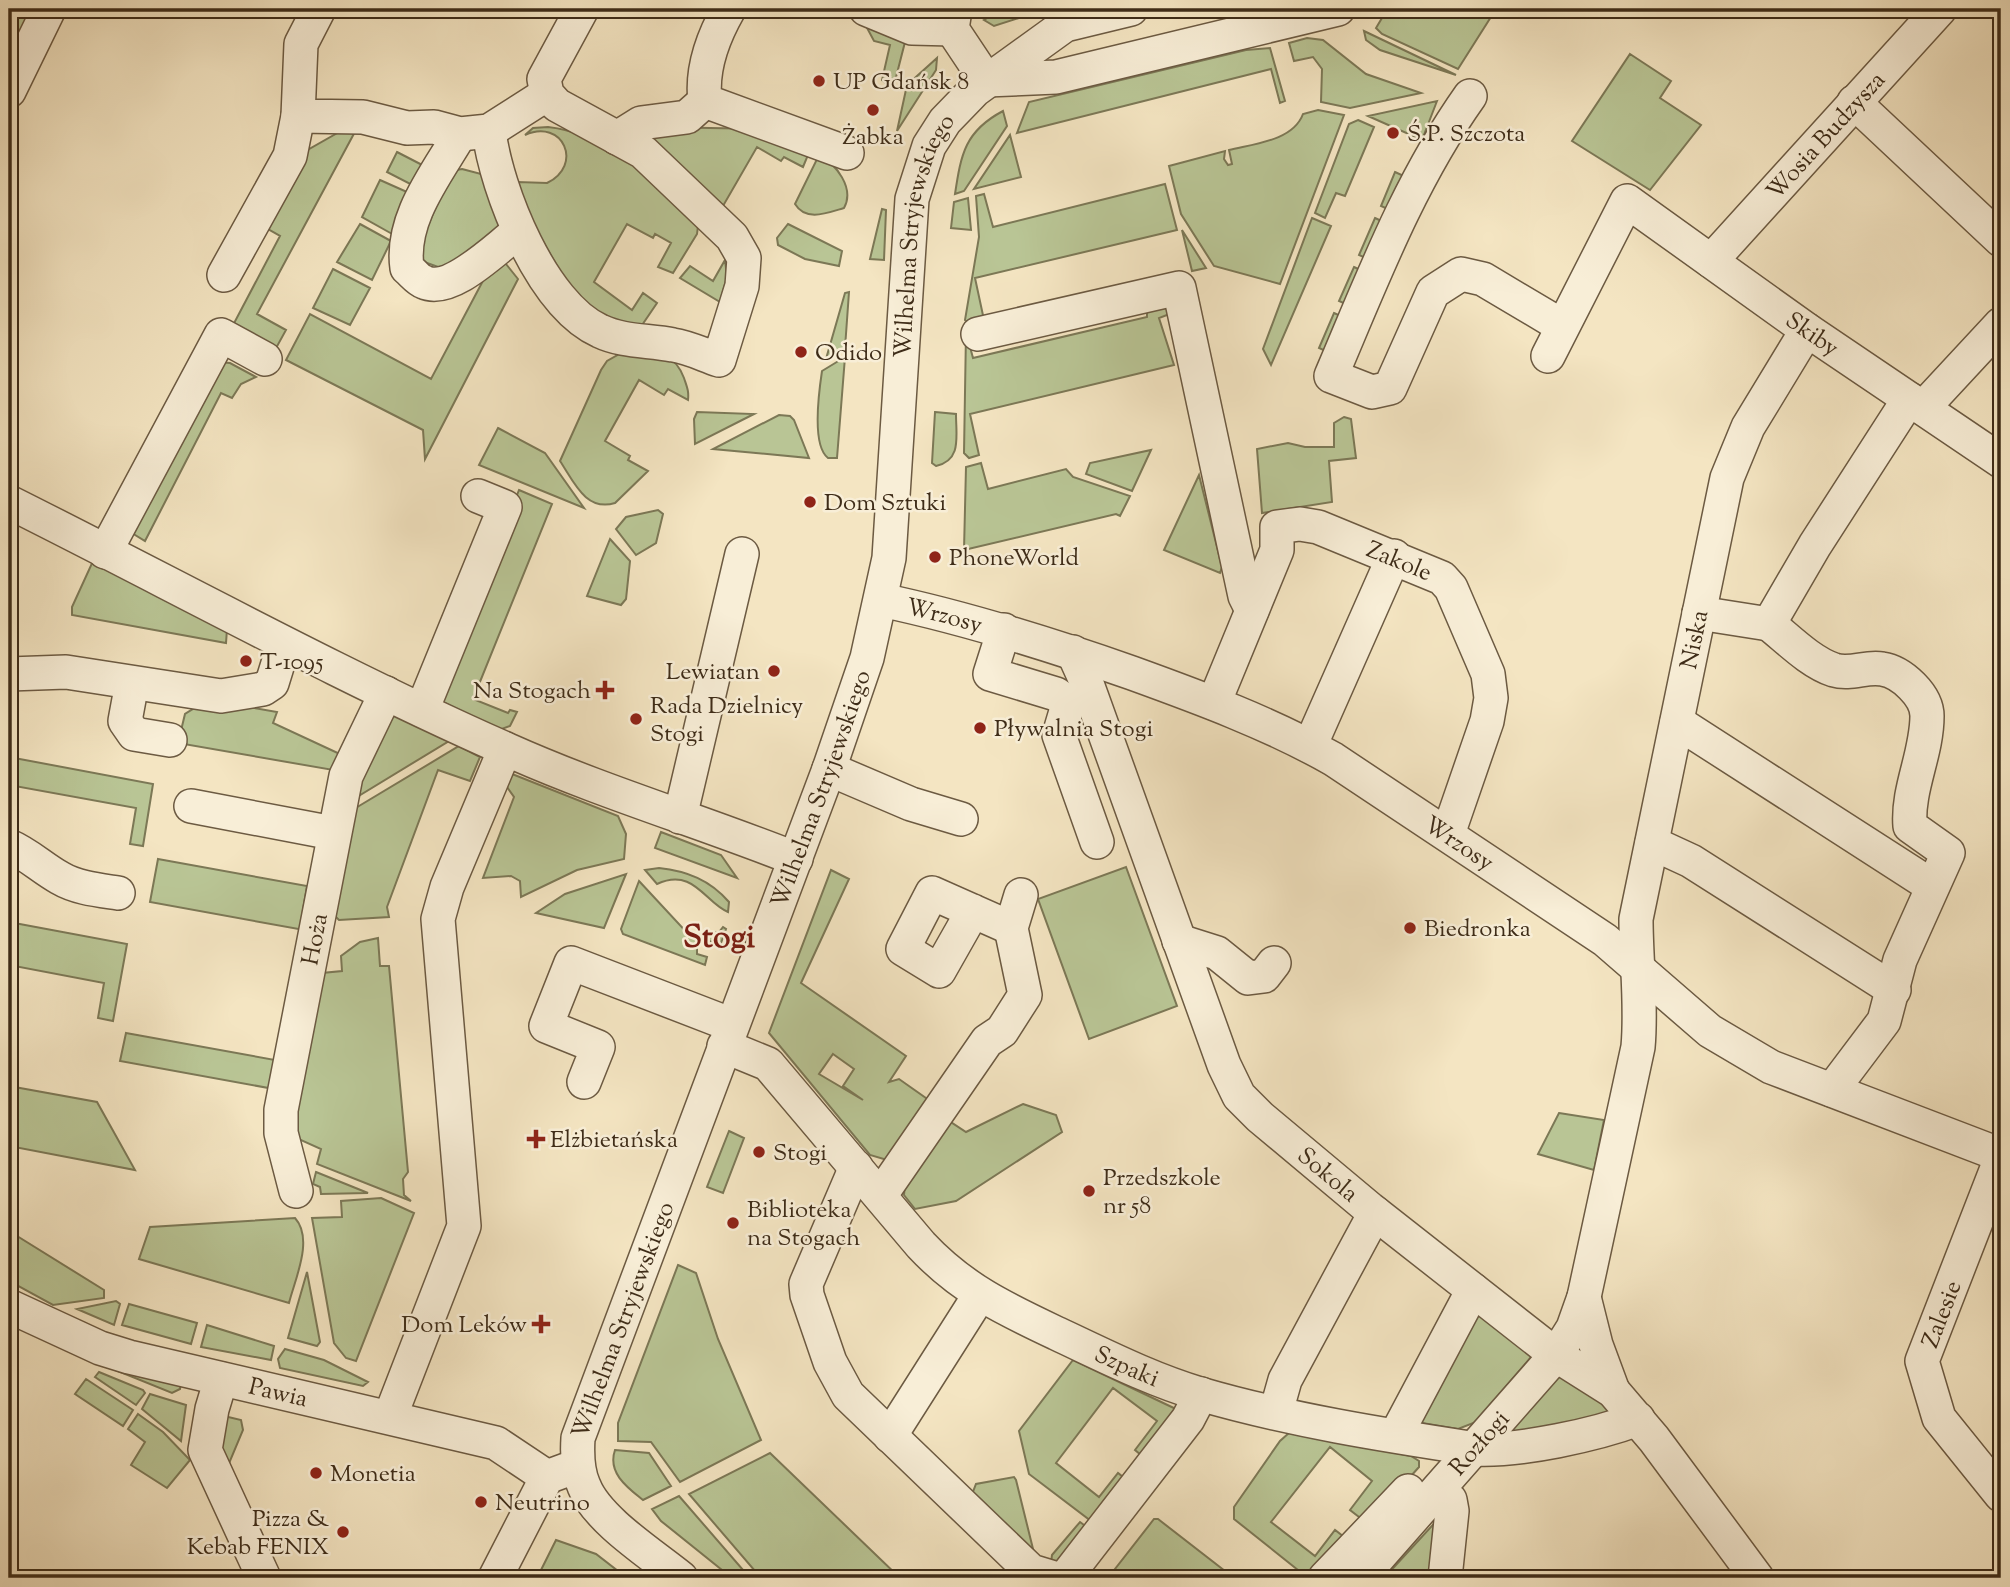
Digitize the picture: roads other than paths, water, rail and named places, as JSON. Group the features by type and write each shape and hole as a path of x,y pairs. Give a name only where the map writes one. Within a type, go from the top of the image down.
{"street":[{"path":"9,91 49,9"},
{"path":"225,275 290,156 298,116 300,44 319,9"},
{"path":"475,132 492,160 518,232 541,270 574,313 597,330 623,340 677,345 719,360 742,286 744,258 732,237 643,152 557,105 547,94 544,79 582,9"},
{"path":"705,101 703,82 709,57 718,29 729,9"},
{"path":"866,9 912,28 953,19 986,80 1056,76 1338,9"},
{"name":"Wilhelma Stryjewskiego","path":"547,1477 578,1467 581,1425 857,693 881,600 895,504 912,200 921,166 940,130 986,80 1065,25 1131,9"},
{"path":"1239,9 1276,24"},
{"name":"Wosia Budzysza","path":"1711,261 1940,9"},
{"path":"518,232 464,274 440,285 424,282 407,268 404,249 407,230 475,132 547,94"},
{"path":"1470,96 1425,165 1386,247 1331,376 1372,392 1390,387 1433,292 1461,274 1483,279 1562,326 1548,356"},
{"path":"617,138 641,123 687,117 705,101"},
{"path":"705,101 847,153"},
{"path":"1853,102 2001,240"},
{"path":"298,116 363,117 407,128 434,127 475,132"},
{"name":"Skiby","path":"1562,326 1627,201 1807,330 2001,461"},
{"path":"978,334 1179,288 1245,596 1252,610"},
{"path":"1769,624 1815,545 1916,403 2001,324"},
{"name":"Niska","path":"1635,969 1636,919 1727,478 1735,452 1807,330"},
{"path":"105,552 220,335 265,359"},
{"path":"422,710 505,507 478,496"},
{"path":"9,502 284,644 505,749 796,859"},
{"name":"Zakole","path":"1232,532 1300,524 1318,527 1442,578 1451,588 1491,685 1487,721 1448,834"},
{"path":"1214,703 1277,550 1277,527"},
{"path":"680,817 742,554"},
{"path":"1310,746 1394,556"},
{"name":"Wrzosy","path":"881,600 1004,631 1073,652 1266,724 1310,746 1448,834 1605,940 1635,969 1710,1031 1743,1053 2001,1156"},
{"path":"1699,612 1769,624 1818,662 1835,670 1858,672 1881,668 1901,677 1924,699 1927,714 1919,775 1908,803 1910,826 1948,853 1900,960 1884,1021 1832,1090"},
{"path":"1004,631 990,674 1056,694 1066,701 1067,708 1059,735 1097,842"},
{"path":"9,674 66,672 221,695 263,689 272,683 284,644"},
{"name":"Sokola","path":"1073,652 1086,681 1224,1065 1239,1096 1375,1213 1556,1355 1613,1391 1638,1419 1757,1578"},
{"path":"132,683 125,721 134,734 170,740"},
{"name":"Hoża","path":"296,1191 281,1133 281,1110 346,775 386,693"},
{"path":"1676,722 1931,886"},
{"path":"390,1417 464,1226 438,919 447,887 505,749"},
{"path":"829,769 911,804 961,819"},
{"path":"191,806 333,833"},
{"path":"1652,843 1691,861 1894,990"},
{"path":"9,846 25,853 60,878 80,887 118,893"},
{"path":"880,1196 988,1041 1002,1031 1025,995 1011,928 1021,895"},
{"path":"974,911 1011,928"},
{"path":"1179,942 1217,953 1248,978 1264,976 1274,964"},
{"name":"Szpaki","path":"583,1082 598,1046 546,1026 571,963 728,1036 768,1064 934,1259 979,1296 1147,1376 1201,1394 1276,1412 1463,1447 1497,1450 1615,1427 1638,1419"},
{"name":"Rozłogi","path":"1360,1578 1463,1447 1556,1355 1573,1328 1584,1297 1638,1047 1641,1012 1635,969"},
{"name":"Zalesie","path":"2001,1156 1922,1361 1938,1418 2001,1495"},
{"path":"856,1167 806,1284 807,1295 838,1379 848,1395 1031,1570 1054,1578"},
{"path":"1276,1412 1285,1380 1375,1213"},
{"path":"1396,1435 1473,1290"},
{"path":"890,1436 979,1296"},
{"name":"Rozłogi","path":"1584,1297 1595,1345 1613,1391"},
{"name":"Pawia","path":"12,1315 100,1348 221,1380 496,1443 547,1477"},
{"path":"221,1380 212,1409 205,1450 264,1578"},
{"path":"1065,1578 1188,1419 1201,1394"},
{"path":"1325,1578 1463,1447"},
{"path":"578,1467 584,1488 596,1506 681,1578"},
{"path":"495,1578 547,1477"},
{"name":"Rozłogi","path":"1445,1578 1452,1511 1450,1500"}],"place":[{"name":"UP Gdańsk 8","path":"819,81"},
{"name":"Żabka","path":"873,110"},
{"name":"Ś.P. Szczota","path":"1393,133"},
{"name":"Odido","path":"801,352"},
{"name":"Dom Sztuki","path":"810,502"},
{"name":"PhoneWorld","path":"935,557"},
{"name":"T-1095","path":"246,661"},
{"name":"Lewiatan","path":"774,671"},
{"name":"Na Stogach","path":"605,690"},
{"name":"Rada Dzielnicy Stogi","path":"636,719"},
{"name":"Pływalnia Stogi","path":"980,728"},
{"name":"Biedronka","path":"1410,928"},
{"name":"Elżbietańska","path":"536,1139"},
{"name":"Stogi","path":"759,1152"},
{"name":"Przedszkole nr 58","path":"1089,1191"},
{"name":"Biblioteka na Stogach","path":"733,1223"},
{"name":"Dom Leków","path":"541,1324"},
{"name":"Monetia","path":"316,1473"},
{"name":"Neutrino","path":"481,1502"},
{"name":"Pizza & Kebab FENIX","path":"343,1532"}],"district":[{"name":"Stogi","path":"719,936"}]}
